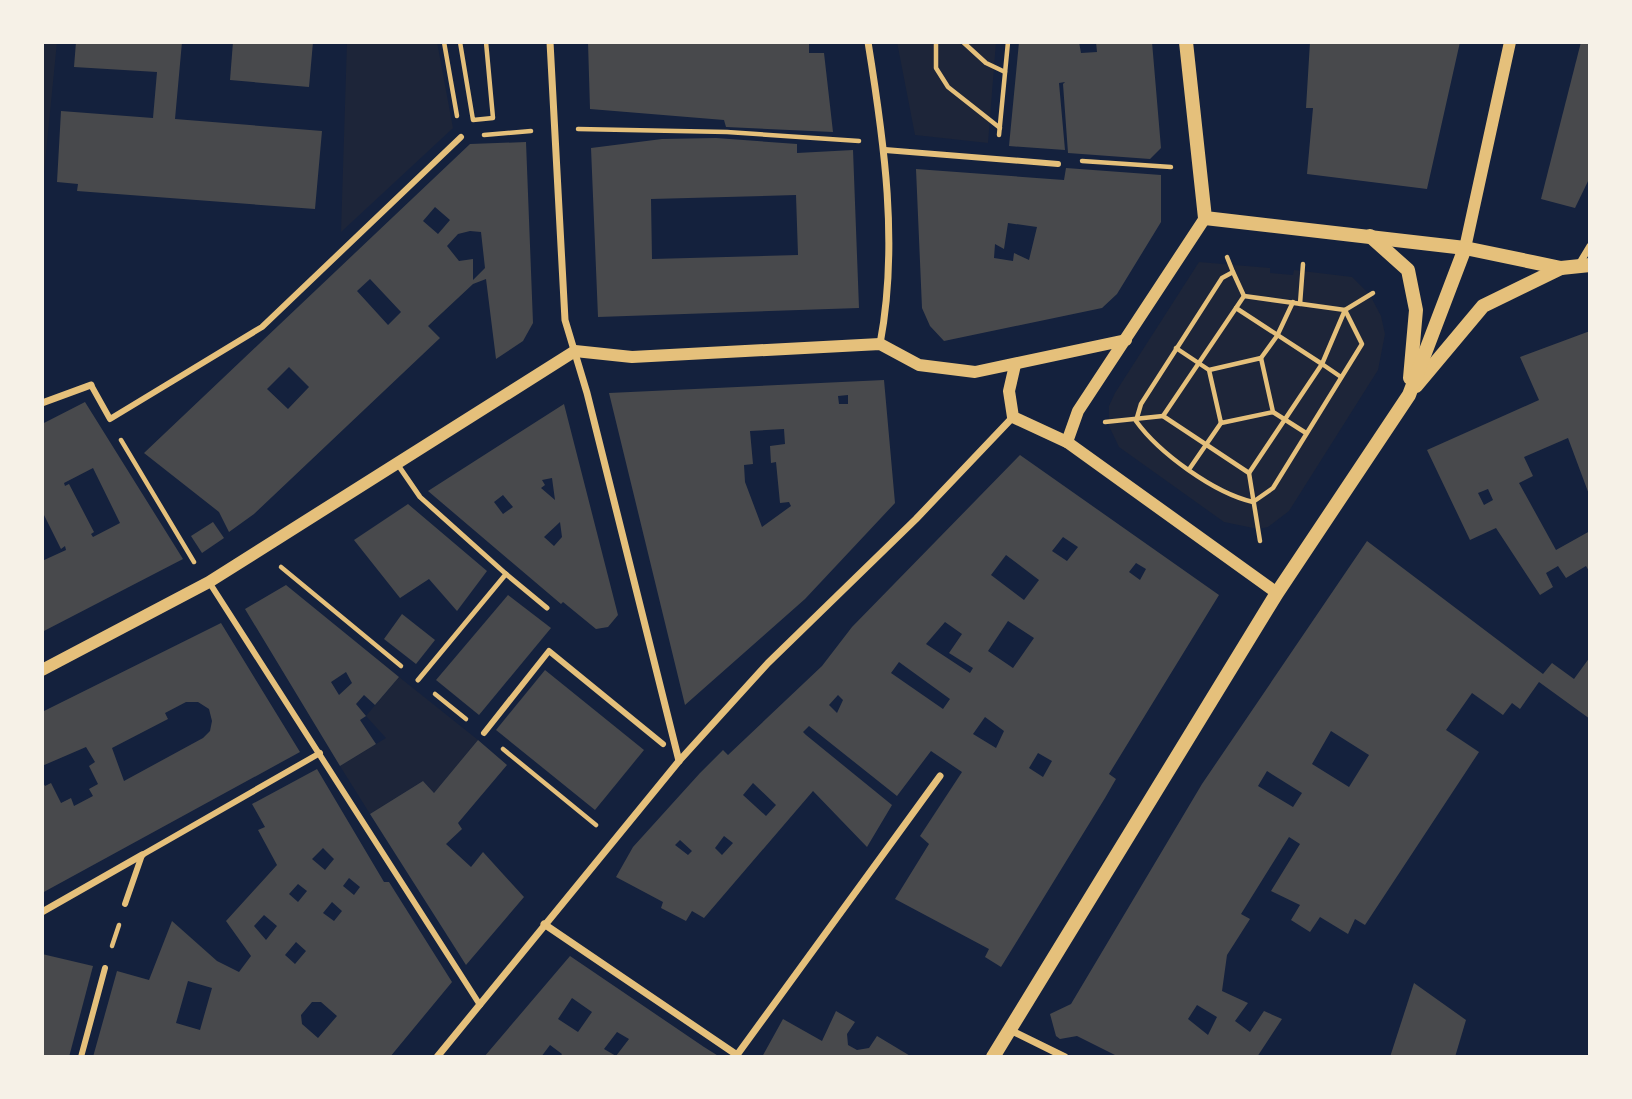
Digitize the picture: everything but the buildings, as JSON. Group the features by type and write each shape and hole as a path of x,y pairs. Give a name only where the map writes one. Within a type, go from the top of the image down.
{"main road":[{"path":"1186,42 1205,218 1465,248 1561,268 1584,266"},
{"path":"1370,236 1408,270 1416,310 1409,396"},
{"path":"1409,396 1465,248"},
{"path":"993,1057 1277,593 1409,396 1483,306 1561,268"}],"street":[{"path":"550,42 557,130 565,320 679,761"},
{"path":"868,42 885,150 889,298 880,344"},
{"path":"1465,248 1510,42"},
{"path":"42,403 91,384 110,419 262,327 461,137"},
{"path":"885,150 1058,164"},
{"path":"1067,442 1078,411 1205,218"},
{"path":"1584,266 1590,246"},
{"path":"42,670 209,582 575,351 632,357 880,344 919,365 975,372 1126,340"},
{"path":"1013,417 1009,391 1016,365"},
{"path":"1013,417 1067,442 1277,593"},
{"path":"437,1057 679,761 768,663 916,519 1013,417"},
{"path":"209,582 480,1005"},
{"path":"484,733 549,651 663,744"},
{"path":"42,912 320,753"},
{"path":"544,924 738,1056 940,776"},
{"path":"125,904 142,855"},
{"path":"81,1057 105,968"},
{"path":"1010,1030 1065,1057"}],"lane":[{"path":"397,462 420,498 547,608"},
{"path":"418,680 506,574"}],"path":[{"path":"444,42 461,137 530,131"},
{"path":"460,42 473,120 493,118 486,42"},
{"path":"936,42 936,68 947,86 1000,129"},
{"path":"963,42 986,63 1005,72"},
{"path":"997,160 1007,42"},
{"path":"557,130 727,132 884,142"},
{"path":"1058,164 1067,160 1198,169"},
{"path":"1227,257 1244,296"},
{"path":"1300,304 1303,264"},
{"path":"1136,421 1141,404 1176,348 1222,278 1233,272"},
{"path":"1260,541 1249,473 1322,364 1345,310 1373,293"},
{"path":"1244,296 1345,310"},
{"path":"1163,416 1244,296"},
{"path":"1209,370 1261,358 1277,335 1293,302"},
{"path":"1236,308 1341,377"},
{"path":"1136,421 1149,439 1230,497 1253,502 1273,488 1362,344 1345,310"},
{"path":"1176,348 1209,370 1221,423"},
{"path":"1261,358 1273,412"},
{"path":"1190,468 1221,423 1273,412 1306,433"},
{"path":"1104,422 1136,421 1163,416 1249,473"},
{"path":"110,419 190,555"}],"shaded area":[{"path":"42,42 57,42 42,193"},
{"path":"347,42 437,42 453,128 341,232"},
{"path":"897,42 996,42 988,143 915,135"},
{"path":"1199,262 1270,268 1270,273 1293,275 1294,270 1352,277 1370,295 1381,316 1385,334 1378,370 1289,511 1268,527 1258,529 1224,522 1119,447 1109,426 1109,406 1115,393"},
{"path":"399,677 478,740 434,793 423,781 370,814 340,766 386,738 366,716"}]}
